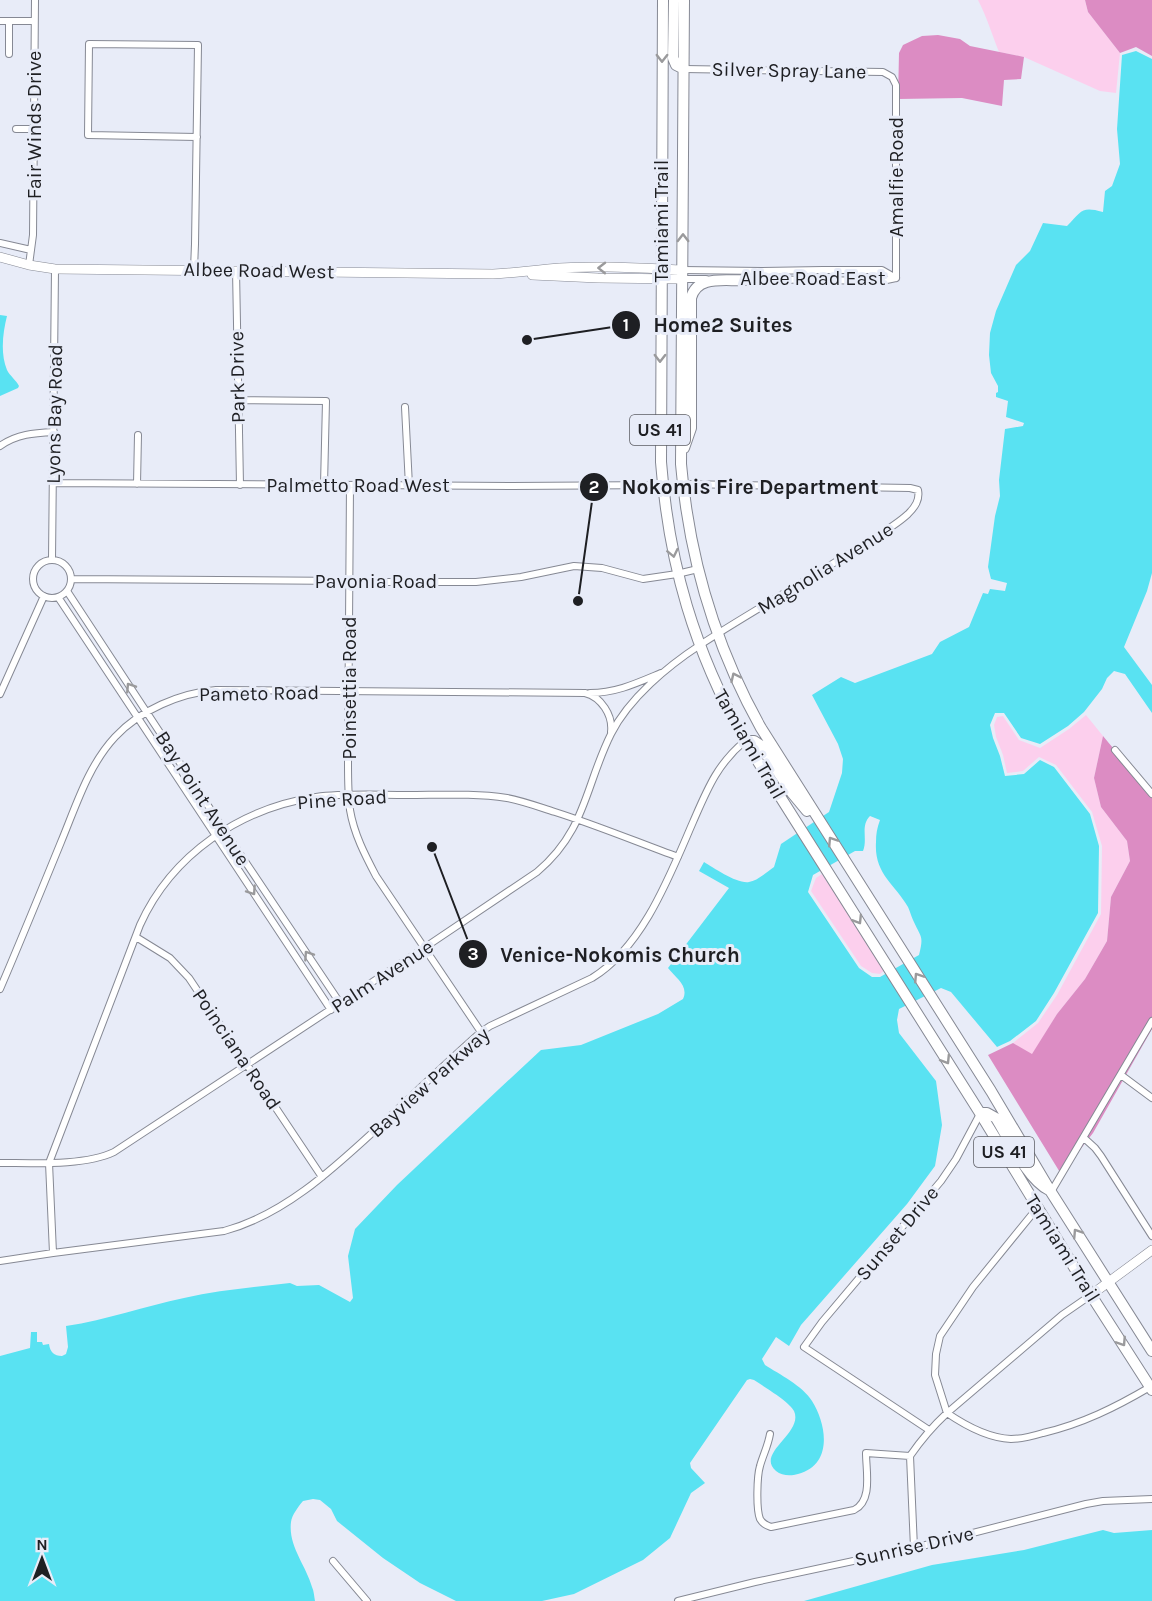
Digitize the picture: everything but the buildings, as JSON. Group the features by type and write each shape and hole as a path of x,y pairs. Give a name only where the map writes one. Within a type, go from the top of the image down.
{"main road":[{"name":"Tamiami Trail","path":"663,0 660,442 666,515 677,574 699,645 721,696 745,741 1151,1388"},
{"path":"674,0 673,58 676,65 684,69"},
{"name":"Tamiami Trail","path":"684,0 681,456 683,484 698,569 717,634 749,708 991,1090 1152,1351"},
{"path":"681,456 691,428 692,293 698,285 708,281 754,279"},
{"path":"745,741 754,741 760,745 796,800 817,818"},
{"path":"980,1113 987,1113 996,1118 1030,1174 1039,1184 1052,1192"}],"street":[{"name":"Fair Winds Drive","path":"29,265 33,235 35,0"},
{"path":"0,21 34,21"},
{"path":"9,21 9,54"},
{"path":"194,269 197,136 198,45 89,44 88,135 197,136"},
{"name":"Silver Spray Lane","path":"684,69 883,72 892,77"},
{"name":"Amalfie Road","path":"892,77 896,85 896,278"},
{"path":"16,129 34,129"},
{"path":"0,243 31,250"},
{"name":"Albee Road West","path":"0,257 56,269 519,273 566,268 661,274"},
{"name":"Lyons Bay Road","path":"52,559 56,269"},
{"name":"Park Drive","path":"236,270 240,484"},
{"name":"Albee Road East","path":"661,274 882,270 896,278"},
{"name":"Albee Road East","path":"682,274 754,279 882,281 896,278"},
{"path":"237,400 326,401 324,485"},
{"path":"405,407 409,486"},
{"path":"0,446 23,435 54,432"},
{"path":"137,483 138,435"},
{"name":"Palmetto Road West","path":"53,483 350,486 663,485"},
{"name":"Magnolia Avenue","path":"683,484 918,490 918,500 902,519 829,568 699,645"},
{"name":"Poinsettia Road","path":"350,486 348,795 352,819 365,855 376,876 481,1032"},
{"path":"52,559 58,560 68,568 71,579 67,591 58,597 48,598 35,589 32,577 41,563 52,559"},
{"name":"Pavonia Road","path":"71,579 490,581 573,566 602,568 643,579 698,569"},
{"name":"Bay Point Avenue","path":"67,591 340,1003"},
{"path":"0,694 44,596"},
{"name":"Bay Point Avenue","path":"58,597 331,1010"},
{"name":"Palm Avenue","path":"0,1163 82,1160 108,1155 526,880 546,865 566,841 578,819 599,760 619,721 636,698 664,672 699,645"},
{"name":"Pameto Road","path":"0,989 93,769 113,739 147,712 177,698 205,691 601,693 618,690 664,672"},
{"path":"585,693 601,701 610,717 611,733"},
{"name":"Bayview Parkway","path":"0,1261 210,1234 236,1228 273,1211 322,1177 481,1032 592,978 611,965 640,930 678,857 716,773 729,754 745,741"},
{"path":"1115,750 1152,794"},
{"name":"Pine Road","path":"53,1253 49,1162 136,937 150,904 162,885 187,858 224,830 283,804 317,797 348,795 506,798 578,819 678,857"},
{"name":"Poinciana Road","path":"136,937 170,958 193,983 322,1177"},
{"path":"1052,1192 1152,1021"},
{"path":"1121,1075 1152,1098"},
{"name":"Sunset Drive","path":"929,1430 804,1347 822,1322 941,1181 956,1159 980,1113"},
{"path":"1084,1138 1101,1156 1152,1236"},
{"path":"1038,1207 973,1287 940,1336 935,1375 947,1413 967,1426 990,1435 1012,1439 1023,1438 1050,1432 1090,1418 1151,1388"},
{"path":"914,1548 910,1456 929,1430 1062,1315 1152,1250"},
{"path":"770,1434 769,1444 759,1467 758,1484 759,1515 764,1523 771,1527 860,1507 864,1503 866,1490 866,1453 910,1456"},
{"name":"Sunrise Drive","path":"678,1601 754,1582 914,1548 1086,1504 1152,1499"},
{"path":"333,1561 367,1601"}],"shaded area":[{"path":"978,0 1085,0 1088,12 1120,53 1116,93 1100,91 1024,57 999,52"},
{"path":"1085,0 1152,0 1152,56 1136,47 1120,53 1088,12"},
{"path":"938,35 960,39 970,46 1024,57 1021,79 1004,80 1002,106 962,98 898,99 899,53 903,45 922,36"},
{"path":"1086,715 1103,736 1094,778 1101,807 1127,841 1130,861 1111,897 1107,941 1085,979 1057,1014 1032,1055 1013,1043 1038,1023 1057,995 1101,914 1102,846 1092,812 1056,765 1039,757 1023,771 1007,773 994,725 997,717 1003,716 1019,740 1040,748"},
{"path":"1103,736 1152,795 1152,1029 1093,1133 1061,1174 988,1055 1013,1043 1032,1054 1057,1014 1085,979 1107,941 1111,897 1130,861 1127,841 1101,807 1094,778"},
{"path":"822,874 885,970 880,974 872,973 861,966 811,891 816,878"}],"water":[{"path":"1136,51 1152,59 1152,573 1124,647 1152,685 1152,713 1125,674 1114,671 1084,712 1068,726 1040,744 1021,738 1004,713 995,713 990,725 1005,776 1024,774 1040,760 1054,767 1090,814 1099,846 1098,913 1036,1021 1010,1041 997,1047 951,992 941,988 899,1009 897,1020 899,1033 936,1081 942,1125 935,1166 907,1204 801,1325 789,1346 776,1337 762,1359 765,1365 797,1385 812,1401 821,1421 824,1443 817,1462 809,1469 795,1475 784,1475 776,1471 771,1464 771,1457 792,1427 795,1419 794,1411 776,1394 750,1379 747,1380 690,1463 691,1468 705,1483 691,1493 670,1538 643,1560 574,1594 542,1601 456,1601 420,1583 383,1558 337,1521 331,1509 320,1500 313,1499 303,1501 297,1508 292,1519 291,1531 295,1547 313,1589 315,1601 0,1601 0,1356 30,1348 31,1332 37,1332 37,1342 42,1342 43,1345 49,1344 53,1353 62,1356 66,1354 68,1347 66,1326 197,1295 290,1283 297,1286 319,1285 350,1302 353,1298 348,1256 355,1229 397,1185 541,1050 581,1045 658,1014 683,999 683,986 668,968 729,888 699,871 704,862 732,878 744,882 752,881 774,867 781,844 829,812 842,773 843,759 838,744 812,695 841,677 855,683 932,654 940,642 969,627 983,593 988,594 990,589 1005,591 1007,583 991,579 988,567 1000,496 999,480 1005,429 1023,426 1024,423 1006,417 1008,401 996,397 998,386 991,373 989,355 990,333 996,311 1016,265 1030,251 1043,223 1067,226 1082,211 1103,212 1105,191 1112,186 1120,164 1117,129 1122,55","holes":["870,816 880,820 876,839 878,862 886,878 908,907 921,937 921,944 919,955 880,977 872,977 859,968 808,892 813,875 855,851 863,851 867,820"]},
{"path":"0,315 7,316 3,357 8,372 19,386 0,396"},
{"path":"1103,1530 1114,1533 1152,1530 1152,1601 804,1601 932,1565 1024,1550"}],"place":[{"name":"Home2 Suites","path":"527,340"},
{"name":"Nokomis Fire Department","path":"578,601"},
{"name":"Venice-Nokomis Church","path":"432,847"}]}
